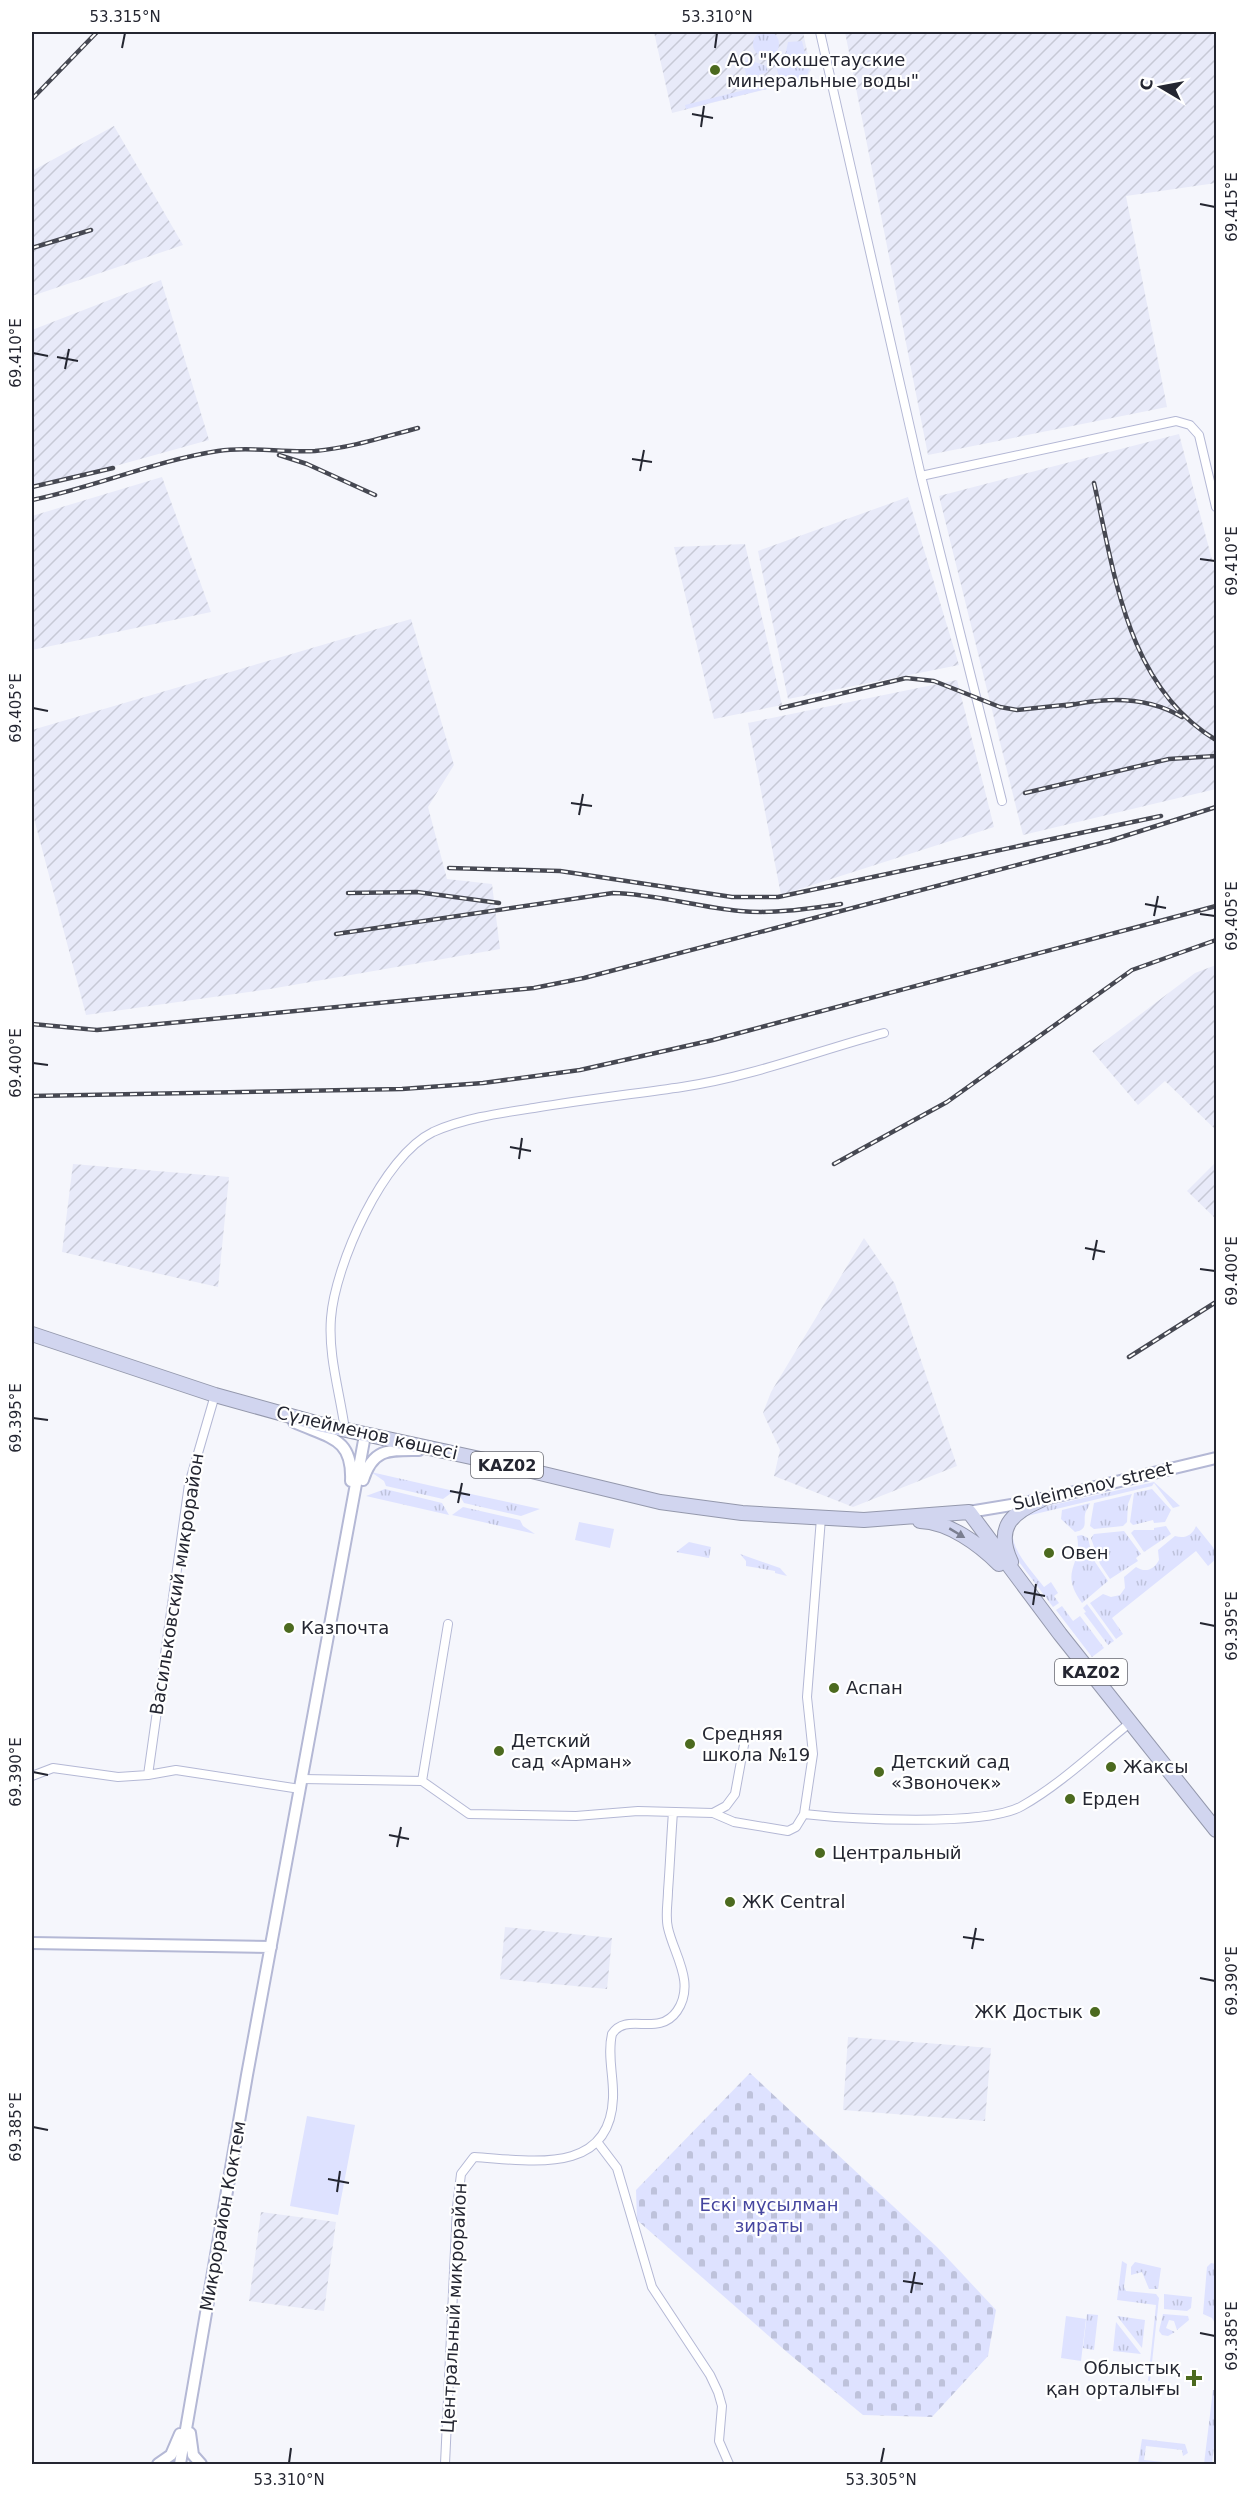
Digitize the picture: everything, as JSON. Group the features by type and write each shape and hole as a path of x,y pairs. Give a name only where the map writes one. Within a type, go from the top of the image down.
{"highway":[{"name":"KАZ02","path":"32,1334 57,1344"},
{"name":"KАZ02","path":"32,1340 57,1344"},
{"name":"Сүлейменов көшесі","path":"57,1344 271,1411 660,1502 701,1509 821,1518 880,1519 969,1512"},
{"path":"1026,1590 1008,1555 1005,1532 1016,1514 1041,1500"},
{"name":"KАZ02","path":"969,1512 1026,1590 1216,1830"},
{"name":"KАZ02","path":"880,1519 926,1521 945,1526 986,1551 1026,1590"}],"main road":[{"path":"271,1411 337,1442 349,1452 352,1463 351,1517"},
{"path":"301,1784 366,1435"},
{"path":"351,1517 366,1470 375,1457 390,1451 440,1450"},
{"name":"Suleimenov street","path":"969,1512 1041,1500 1216,1458"},
{"name":"Микрорайон Коктем","path":"180,2464 273,1931 301,1784"},
{"path":"32,1942 271,1947"},
{"path":"158,2464 166,2460 175,2448 190,2409"},
{"path":"190,2409 191,2450 201,2464"}],"street":[{"path":"820,32 921,476 1002,801"},
{"path":"921,476 1176,421 1184,422 1196,429 1199,435 1216,507"},
{"path":"345,1430 331,1348 334,1299 353,1239 376,1192 420,1140 432,1133 471,1120 515,1111 685,1086 756,1070 884,1033"},
{"name":"Васильковский микрорайон","path":"148,1776 189,1484 215,1395"},
{"path":"32,1776 53,1768 112,1777 148,1776 176,1770 301,1784 422,1781 470,1814 576,1816 638,1811 713,1813 734,1822 788,1831 796,1827 804,1814 813,1754 807,1697 821,1518"},
{"path":"422,1781 448,1624"},
{"path":"804,1814 967,1819 1006,1812 1029,1802 1131,1722"},
{"path":"713,1813 726,1806 735,1794 746,1734"},
{"path":"673,1812 667,1920 683,1968 683,1995 676,2011 664,2022 656,2025 625,2024 616,2027 612,2034 612,2110 609,2123 598,2143 617,2168 652,2287 718,2392 722,2406 719,2441 729,2464"},
{"name":"Центральный микрорайон","path":"445,2464 457,2208 461,2174 474,2157 552,2161 577,2154 598,2143"}],"shaded area":[{"path":"654,32 803,32 811,70 806,79 672,113"},
{"path":"845,32 1216,32 1216,183 1126,196 1167,407 928,455"},
{"path":"114,126 183,245 32,296 32,171"},
{"path":"161,280 209,440 32,489 32,330"},
{"path":"1179,434 1216,575 1216,789 1023,835 939,496"},
{"path":"162,477 211,612 32,650 32,516"},
{"path":"908,497 959,665 788,699 758,551"},
{"path":"745,544 782,705 714,719 674,547"},
{"path":"411,619 454,765 428,807 447,879 492,884 500,949 270,989 86,1015 32,811 32,730"},
{"path":"957,680 994,827 781,895 748,723"},
{"path":"1216,965 1216,1130 1165,1081 1138,1105 1092,1051 1195,973"},
{"path":"1216,1162 1216,1219 1187,1191"},
{"path":"73,1164 229,1177 218,1287 62,1252"},
{"path":"864,1238 895,1284 957,1466 853,1507 774,1476 780,1450 763,1413 771,1392"},
{"path":"505,1927 612,1938 607,1989 500,1979"},
{"path":"848,2037 991,2048 985,2121 843,2110"},
{"path":"261,2212 336,2222 324,2311 249,2301"}],"green space":[{"path":"766,31 775,35 779,44 775,53 766,57 757,53 753,44 757,35"},
{"path":"802,41 809,69 806,79 686,109 685,105 780,81 776,66 785,56 788,42"},
{"path":"749,60 766,66 768,72 747,78 743,62"},
{"path":"371,1472 454,1491 443,1499 386,1486 384,1481"},
{"path":"1154,1482 1180,1506 1173,1508 1154,1483 1152,1486 1027,1516 1017,1523 1013,1531 1017,1551 1044,1587 1051,1582 1058,1593 1054,1596 1059,1603 1053,1607 1010,1550 1011,1522 1035,1509"},
{"path":"385,1489 442,1503 449,1515 366,1496"},
{"path":"1152,1489 1171,1510 1165,1522 1154,1523 1153,1520 1133,1525 1130,1522 1134,1493"},
{"path":"457,1491 540,1509 521,1516 464,1503"},
{"path":"1132,1494 1128,1504 1127,1522 1123,1526 1094,1529 1090,1526 1094,1503"},
{"path":"1090,1503 1085,1515 1084,1527 1080,1531 1075,1532 1061,1519 1062,1510"},
{"path":"463,1507 520,1520 523,1526 535,1534 452,1515"},
{"path":"579,1522 614,1529 610,1548 575,1540"},
{"path":"1166,1526 1171,1534 1144,1552 1131,1533 1134,1530 1154,1530 1154,1528"},
{"path":"1196,1526 1216,1551 1216,1559 1208,1566 1196,1551 1112,1618 1123,1634 1116,1639 1090,1603 1103,1594 1111,1597 1120,1595 1125,1588 1124,1577 1136,1567 1143,1570 1152,1568 1159,1560 1158,1550 1175,1536 1185,1537 1190,1534"},
{"path":"1124,1531 1141,1554 1136,1558 1138,1561 1110,1579 1100,1564 1091,1538 1094,1534"},
{"path":"1082,1535 1088,1538 1093,1559 1108,1581 1082,1603 1075,1592 1071,1575 1077,1554 1077,1536"},
{"path":"689,1542 711,1547 709,1558 676,1552"},
{"path":"740,1554 780,1568 787,1576 775,1573 775,1571 746,1566 746,1561"},
{"path":"1087,1604 1114,1641 1108,1645 1084,1613 1086,1612 1083,1608"},
{"path":"1062,1606 1073,1621 1080,1616 1104,1648 1092,1657 1056,1610"},
{"name":"Ескі мұсылман зираты","path":"750,2073 937,2247 996,2310 988,2356 932,2417 863,2415 788,2353 637,2220 636,2190"},
{"path":"307,2116 355,2125 338,2215 290,2206"},
{"path":"1122,2261 1127,2264 1124,2287 1126,2291 1156,2294 1159,2298 1150,2381 1148,2381 1156,2305 1117,2300"},
{"path":"1135,2262 1161,2268 1158,2289 1149,2289 1142,2272 1131,2275 1131,2267"},
{"path":"1211,2263 1216,2264 1216,2325 1212,2318 1203,2314 1207,2267"},
{"path":"1164,2294 1192,2297 1191,2308 1187,2311 1164,2309"},
{"path":"1087,2314 1098,2315 1094,2350 1083,2348"},
{"path":"1163,2314 1188,2316 1189,2320 1177,2330 1174,2321 1169,2320 1166,2328 1175,2332 1168,2336 1162,2335 1159,2331"},
{"path":"1066,2316 1086,2319 1081,2361 1061,2358"},
{"path":"1117,2316 1145,2320 1142,2348"},
{"path":"1116,2322 1141,2354 1113,2351"},
{"path":"1213,2390 1216,2390 1216,2428 1212,2464 1204,2464"},
{"path":"1142,2439 1185,2444 1188,2453 1183,2456 1182,2450 1146,2446 1144,2460 1182,2464 1138,2464"}],"railway":[{"path":"32,99 97,32"},
{"path":"32,248 91,230"},
{"path":"32,500 194,455 242,449 328,450 418,428"},
{"path":"279,455 307,464 375,495"},
{"path":"32,487 113,468"},
{"path":"1094,483 1118,591 1144,660 1162,690 1186,718 1216,740"},
{"path":"781,708 906,678 934,681 1000,707 1017,710 1074,704"},
{"path":"1066,706 1096,701 1126,700 1155,705 1182,717"},
{"path":"1025,793 1169,759 1216,756"},
{"path":"32,1024 97,1030 534,988 584,978 1109,841 1216,807"},
{"path":"449,868 560,871 732,897 778,897 1161,816"},
{"path":"348,893 417,892 499,903"},
{"path":"336,934 613,893 753,912 790,911 841,904"},
{"path":"32,1096 402,1089 483,1083 580,1070 713,1040 1216,906"},
{"path":"834,1164 947,1102 1132,970 1216,940"},
{"path":"1129,1357 1216,1302"}],"place":[{"name":"АО \"Кокшетауские минеральные воды\"","path":"715,70"},
{"name":"Овен","path":"1049,1553"},
{"name":"Казпочта","path":"289,1628"},
{"name":"Аспан","path":"834,1688"},
{"name":"Средняя школа №19","path":"690,1744"},
{"name":"Детский сад «Арман»","path":"499,1751"},
{"name":"Жаксы","path":"1111,1767"},
{"name":"Детский сад «Звоночек»","path":"879,1772"},
{"name":"Ерден","path":"1070,1799"},
{"name":"Центральный","path":"820,1853"},
{"name":"ЖК Central","path":"730,1902"},
{"name":"ЖК Достык","path":"1095,2012"},
{"name":"Облыстық қан орталығы","path":"1194,2378"}]}
